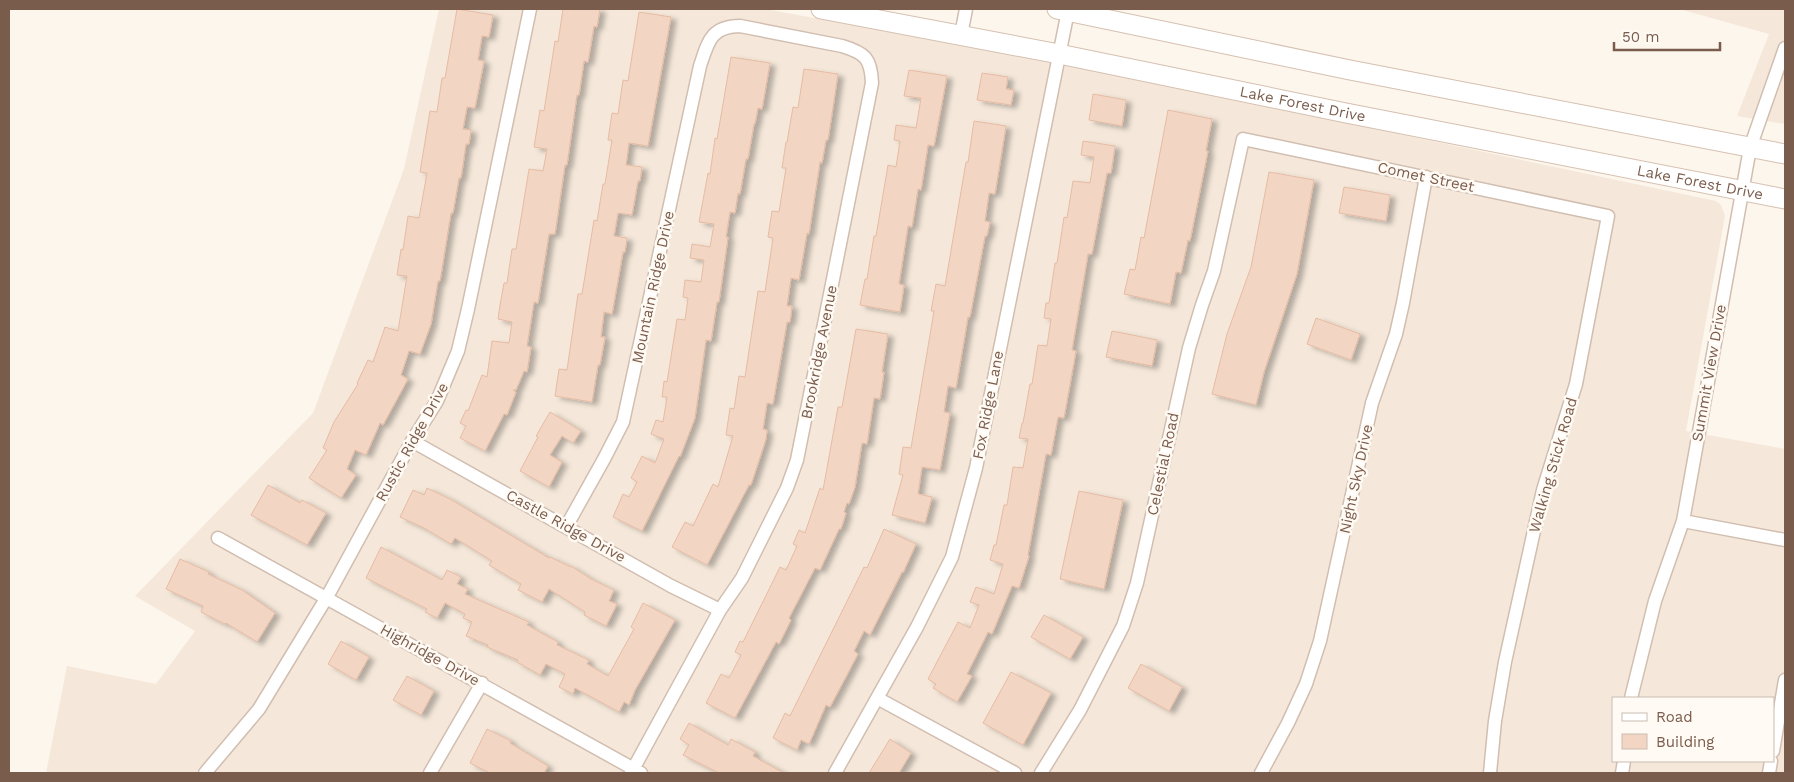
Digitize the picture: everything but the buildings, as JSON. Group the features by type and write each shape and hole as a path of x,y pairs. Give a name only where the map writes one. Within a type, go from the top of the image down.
{"main road":[{"name":"Lake Forest Drive","path":"821,9 1059,54 1356,115 1785,198"},
{"path":"1063,10 1350,70 1785,154"}],"street":[{"name":"Rustic Ridge Drive","path":"205,773 259,708 327,597 412,441 437,401 458,351 530,9"},
{"path":"961,35 966,9"},
{"name":"Fox Ridge Lane","path":"836,773 917,627 952,557 976,468 1059,54 1063,10"},
{"name":"Brookridge Avenue","path":"635,772 720,610 742,578 755,553 787,488 797,460 872,83 872,69 864,56 857,50 740,26 726,26 711,38"},
{"name":"Mountain Ridge Drive","path":"566,526 623,422 700,66 711,38"},
{"name":"Summit View Drive","path":"1631,697 1655,601 1683,521 1750,148 1785,48"},
{"name":"Comet Street","path":"1243,139 1426,176 1608,216"},
{"name":"Celestial Road","path":"1041,773 1080,710 1097,677 1122,626 1134,592 1189,348 1214,272 1243,139"},
{"name":"Night Sky Drive","path":"1261,773 1306,684 1320,641 1372,403 1396,334 1426,176"},
{"name":"Walking Stick Road","path":"1490,773 1495,721 1505,662 1543,490 1576,384 1608,216"},
{"name":"Castle Ridge Drive","path":"412,441 720,610"},
{"path":"1683,521 1785,540"},
{"name":"Highridge Drive","path":"218,538 482,683 635,772"},
{"path":"1774,745 1785,680"},
{"path":"430,773 482,683"},
{"path":"877,698 1015,773"}],"shaded area":[{"path":"439,9 766,9 1148,81 1716,201 1721,205 1725,216 1686,431 1785,449 1785,773 46,773 67,666 156,684 195,631 135,596 313,413 404,169"},
{"path":"1679,9 1785,9 1785,124 1737,116 1769,34"}]}
